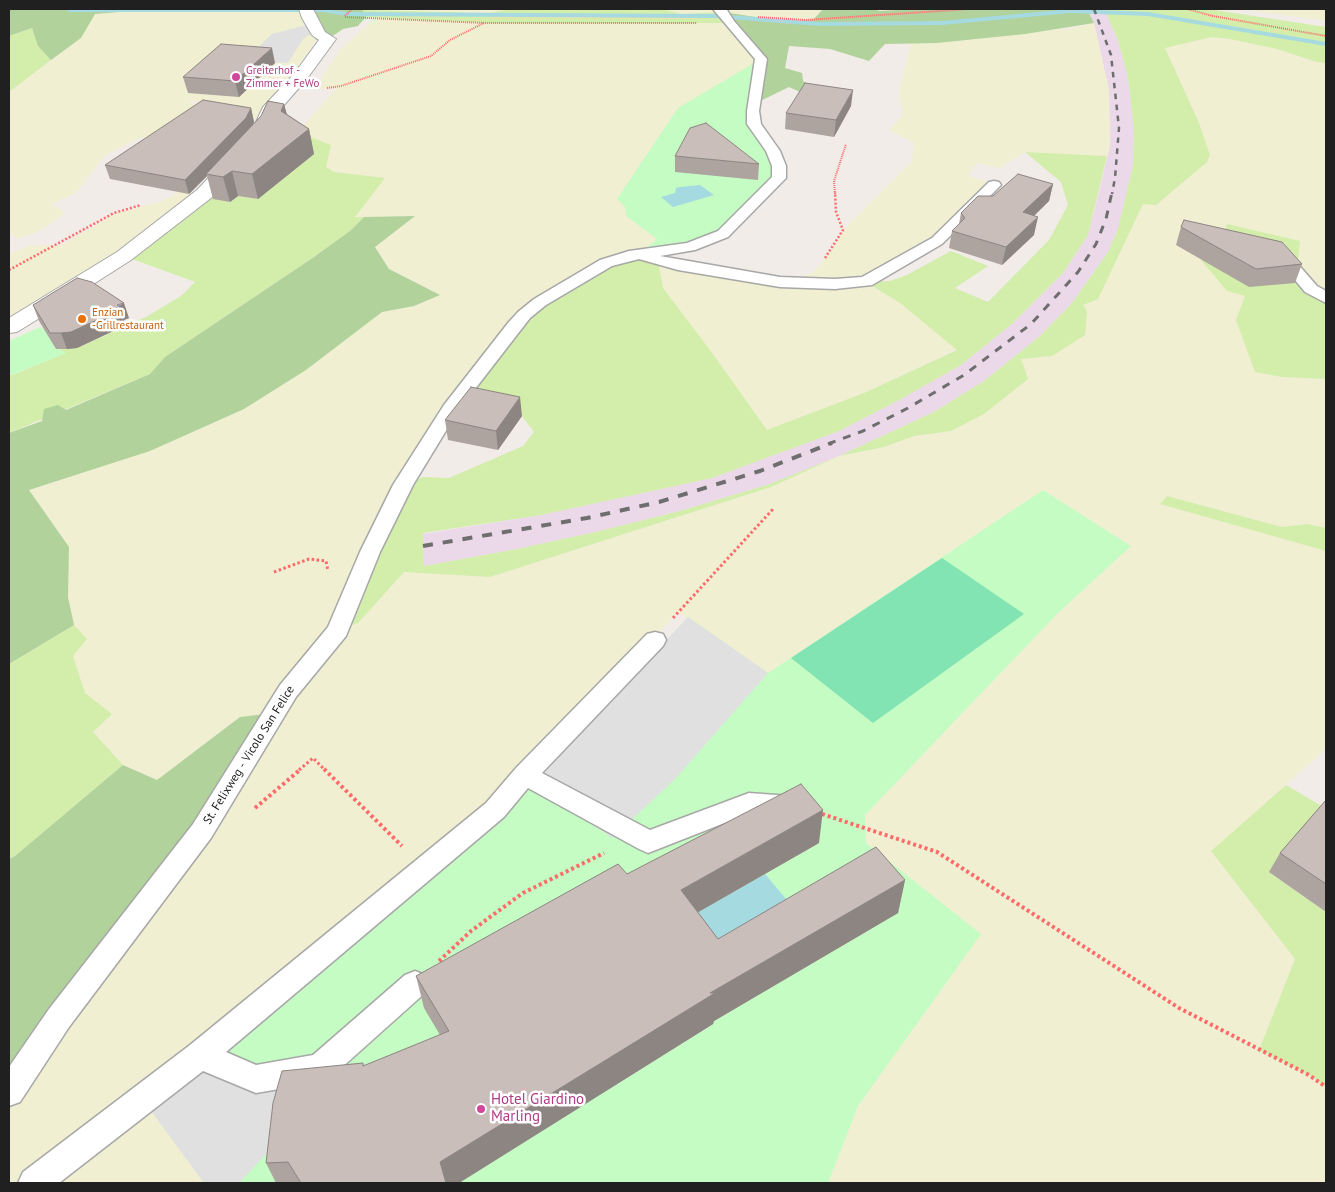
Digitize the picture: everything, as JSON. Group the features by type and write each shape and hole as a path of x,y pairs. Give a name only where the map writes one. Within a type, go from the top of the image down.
{"street":[{"path":"9,327 124,256 204,194 258,135 269,110 300,77 328,39 320,35 309,18 306,9"}],"lane":[{"name":"St. Felixweg - Vicolo San Felice","path":"9,1092 58,1018 202,831 288,691 338,630 370,552 403,485 450,409 524,315 540,302 597,267 617,258 659,250 690,247 716,238 723,234 779,178 779,166 773,151 754,124 753,111 760,59 758,54 723,14"},
{"path":"638,255 678,265 789,282 835,284 866,282 937,241 994,185"},
{"path":"1284,257 1311,289 1326,298"},
{"path":"34,1183 200,1055 495,810 525,775 655,640"},
{"path":"525,775 648,842 748,802 794,806"},
{"path":"200,1055 256,1080 320,1068 415,984"}],"path":[{"path":"345,17 485,23 723,14 769,19 806,20 969,9"},
{"path":"1187,9 1213,16 1326,36"},
{"path":"323,88 341,86 431,56 450,40 485,23"},
{"path":"789,282 814,272 834,247 842,230 836,212 834,182 846,144"},
{"path":"9,270 114,213 148,204"},
{"path":"655,640 678,612 774,508"},
{"path":"274,572 309,559 326,561 329,580"},
{"path":"202,831 241,821 313,758 426,869"},
{"path":"825,815 937,852 1179,1008 1309,1075 1326,1087"},
{"path":"415,984 471,931 523,893 598,855 648,842"}],"shaded area":[{"path":"1087,9 1104,9 1118,40 1128,78 1134,130 1133,165 1118,229 1108,252 1072,303 1040,336 984,381 934,412 839,456 770,484 680,511 600,531 424,566 423,534 541,515 712,478 839,431 961,365 1013,323 1063,273 1088,235 1110,146 1109,90 1094,23"},
{"path":"307,25 312,33 303,39 288,63 244,61 272,34"},
{"path":"688,617 768,673 675,779 612,838 536,782"},
{"path":"200,1055 293,1073 287,1132 239,1183 204,1183 143,1100"}],"green space":[{"path":"9,9 362,9 366,17 358,26 343,29 328,39 316,40 300,11 131,11 95,14 81,38 51,60 38,46 32,28 9,36"},
{"path":"362,9 509,9 491,13"},
{"path":"509,9 662,9 681,14 723,12 729,23 485,23 366,17 362,10 491,13"},
{"path":"662,9 823,9 814,19 806,20 769,19 723,12 681,14"},
{"path":"823,9 872,9 880,11 913,9 1087,9 1094,23 1025,34 937,43 885,44 869,61 830,49 789,46 785,68 802,73 803,81 817,89 800,92 789,87 754,104 761,65 723,12 769,19 806,20 814,19"},
{"path":"1104,9 1208,9 1326,27 1326,63 1317,62 1277,49 1212,37 1165,48 1199,123 1210,155 1207,162 1156,205 1143,204 1098,299 1083,305 1087,311 1085,335 1052,356 1021,359 1028,379 984,414 951,431 914,436 884,447 839,456 934,412 984,381 1040,336 1072,303 1108,252 1118,229 1133,165 1134,130 1128,78 1118,40"},
{"path":"1239,9 1326,9 1326,21 1299,17"},
{"path":"131,11 301,11 316,40 290,78 256,118 189,100 199,110 178,125 158,130 150,136 137,139 105,155 76,193 52,204 65,213 39,231 18,239 9,233 9,92 81,38 94,14"},
{"path":"375,18 485,23 729,23 761,59 617,199 625,207 626,216 657,239 638,255 540,302 403,485 358,623 404,572 490,577 771,487 839,456 884,447 914,436 951,431 1021,359 1052,356 1082,305 1098,299 1143,204 1170,194 1179,185 1199,123 1165,48 1212,37 1277,49 1317,62 1326,63 1326,289 1317,286 1298,261 1300,241 1245,296 1282,377 1326,379 1326,528 1307,524 1282,527 1167,496 1161,504 1326,551 1326,749 1211,851 1295,959 1259,1049 1309,1075 1326,1087 1326,1183 828,1183 858,1106 980,934 866,843 865,815 1057,614 1131,546 1043,490 768,673 678,612 495,810 209,1183 9,1183 9,1092 239,717 157,780 123,765 93,731 112,714 85,693 73,656 87,639 74,625 68,597 69,547 29,490 150,451 244,409 306,370 382,312 414,306 439,295 389,269 375,246 414,216 354,218 385,178 334,172 326,167 294,136 339,87 314,89 340,50"},
{"path":"1094,23 1109,90 1110,146 1107,156 1025,152 999,168 977,163 968,175 994,185 937,241 866,282 900,303 957,349 864,393 767,430 663,288 658,261 789,283 814,272 834,247 843,230 912,161 914,143 889,130 903,115 899,92 911,43 937,43 1072,28"},
{"path":"32,28 38,46 51,60 9,92 9,36"},
{"path":"761,59 753,111 779,178 723,234 638,255 657,239 626,216 625,207 617,199 678,108"},
{"path":"310,137 331,145 326,167 334,172 385,178 355,217 364,217 350,231 165,357 150,374 9,433 9,374 13,375 65,353 59,349 77,348 146,317 181,296 195,282 124,256 201,196 230,202 238,196 258,199"},
{"path":"1025,152 1107,156 1088,235 1063,273 1013,323 961,365 839,431 712,478 541,515 423,533 424,566 517,549 680,511 770,484 839,456 771,487 490,577 404,572 358,623 338,630 403,485 423,477 449,478 523,446 534,432 522,416 457,400 524,315 629,256 658,261 663,288 767,430 864,393 957,350 900,303 866,282 890,281 907,275 951,251 988,266 955,288 988,302 1049,240 1068,205 1061,182"},
{"path":"183,190 204,194 9,327 9,254 29,246 61,245 117,213 160,202"},
{"path":"415,216 375,247 389,269 440,295 414,306 382,312 306,370 244,409 150,451 29,490 69,547 68,597 74,625 9,664 9,433 42,421 44,409 58,405 66,410 150,374 165,357 314,257 350,231 364,217"},
{"path":"1227,224 1300,241 1298,261 1317,286 1326,289 1326,379 1282,377 1255,372 1236,320 1245,296 1227,291 1201,260 1221,244"},
{"path":"40,327 56,337 54,347 66,353 12,375 9,372 9,341"},
{"path":"1043,490 1131,546 1057,614 865,815 866,843 981,934 858,1106 828,1183 204,1183 200,1055 426,869 536,782 688,617 768,673"},
{"path":"1167,496 1282,527 1307,524 1326,528 1326,551 1160,504"},
{"path":"942,558 1024,614 873,723 791,658"},
{"path":"74,625 87,639 73,656 85,693 112,714 93,732 123,765 15,856 9,859 9,664"},
{"path":"274,713 59,1018 9,1093 9,859 15,856 123,765 157,780 240,717"},
{"path":"1286,785 1325,808 1269,872 1326,912 1326,1087 1309,1075 1259,1050 1295,959 1211,851"}],"water":[{"path":"700,185 714,195 673,207 661,197 675,193 676,188"},
{"path":"765,874 803,919 716,970 681,922"}],"building":[{"path":"221,44 272,48 235,81 183,77"},
{"path":"805,83 853,90 836,120 786,113"},
{"path":"203,100 251,108 246,118 185,180 105,165"},
{"path":"268,101 284,104 281,111 309,129 252,174 232,171 223,177 206,174 261,116"},
{"path":"706,123 759,164 675,156 690,128"},
{"path":"1018,174 1053,184 1023,212 1038,217 1006,247 952,231 965,218 961,213 978,196 993,196"},
{"path":"1184,220 1282,242 1302,264 1256,269 1181,227"},
{"path":"77,278 92,282 124,303 117,305 121,309 71,332 50,333 33,305"},
{"path":"471,387 520,397 496,431 445,420"},
{"path":"801,784 823,810 681,890 718,939 876,847 905,880 710,993 715,993 440,1162 446,1183 301,1183 288,1162 266,1163 273,1103 282,1071 363,1063 363,1066 449,1031 416,976 618,864 627,874"},
{"path":"1326,800 1326,884 1280,853"}],"waterway":[{"path":"69,10 322,10 347,14 715,16 820,24 942,23 1071,11 1148,14 1326,44"}],"railway":[{"path":"1094,9 1111,55 1119,128 1112,194"},
{"path":"828,444 863,431 908,408 964,375 1031,324 1078,272 1096,244 1106,219 1112,192"},
{"path":"423,546 587,518 659,502 760,471 832,443"}],"place":[{"name":"Greiterhof - Zimmer + FeWo","path":"236,77"},
{"name":"Enzian -Grillrestaurant","path":"82,319"},
{"name":"Hotel Giardino Marling","path":"481,1109"}]}
